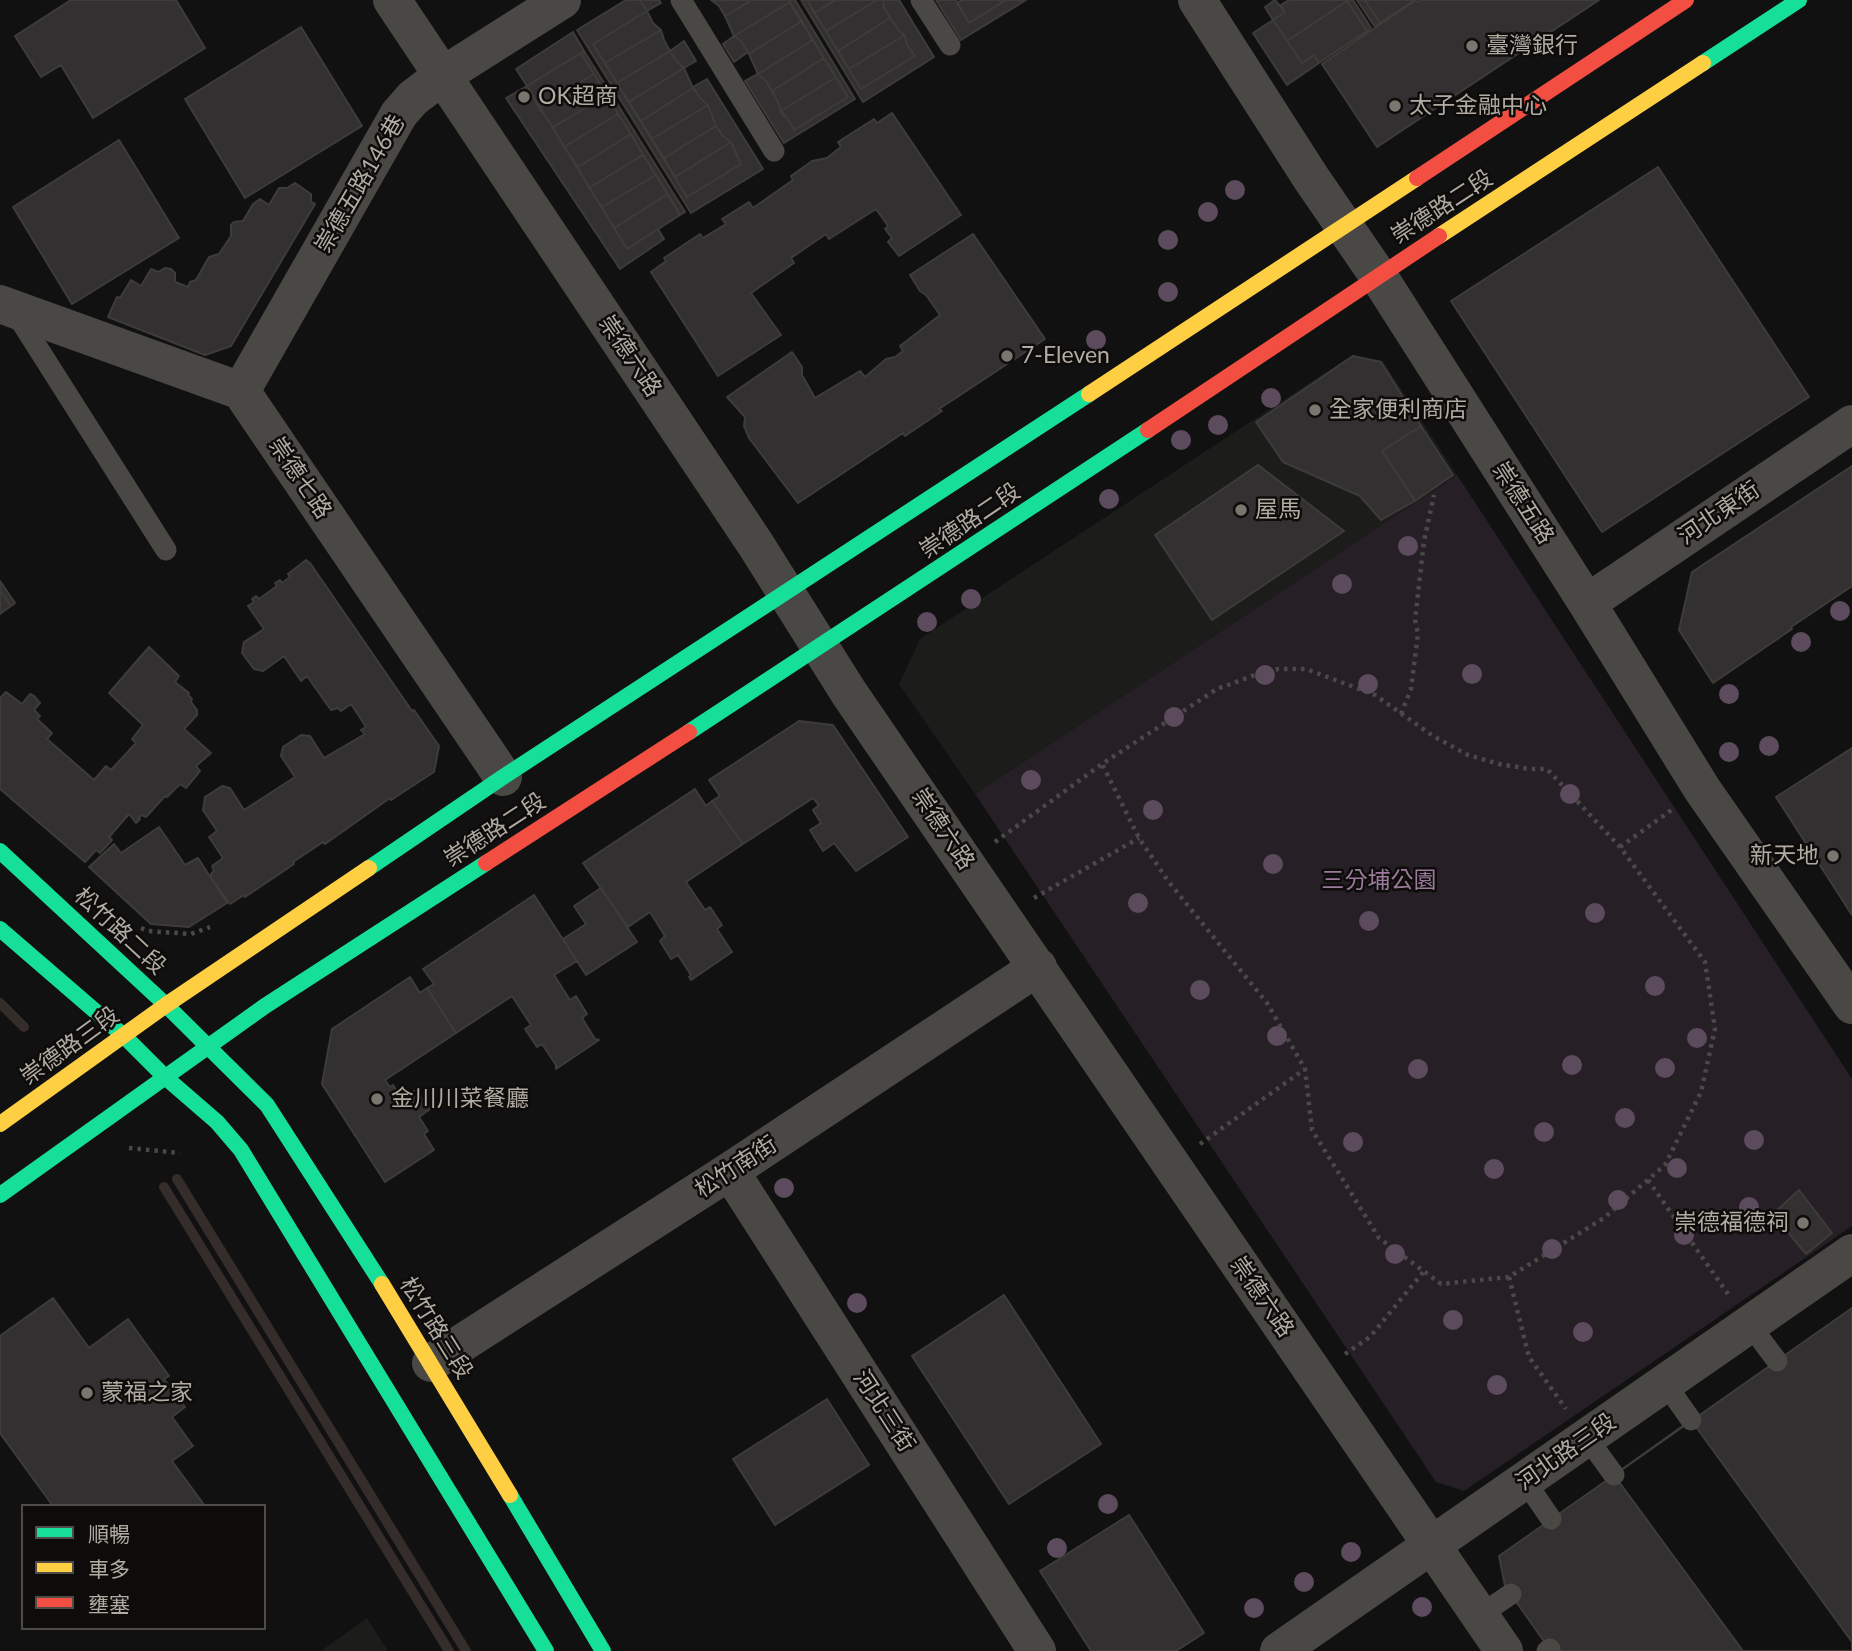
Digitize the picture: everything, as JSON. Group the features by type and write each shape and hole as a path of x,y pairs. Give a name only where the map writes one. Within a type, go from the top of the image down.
{"main road":[{"name":"崇德路二段","path":"166,1005 502,778 786,594 1686,0"},
{"name":"崇德路二段","path":"165,1077 207,1046 821,646 1799,0"},
{"name":"松竹路二段","path":"0,851 207,1046"},
{"path":"0,929 124,1036 165,1077 217,1122 241,1150 546,1651"},
{"name":"崇德路三段","path":"0,1124 166,1005"},
{"name":"松竹路三段","path":"207,1046 267,1105 339,1214 603,1651"},
{"path":"0,1195 165,1077"}],"street":[{"name":"崇德六路","path":"392,0 756,545 849,693 1504,1651"},
{"name":"崇德五路146巷","path":"241,390 399,114 413,98 442,76 562,0"},
{"name":"崇德五路","path":"1197,0 1379,276 1702,789 1852,1005"},
{"path":"6,306 241,390"},
{"name":"崇德七路","path":"241,390 502,778"},
{"name":"河北東街","path":"1587,603 1852,424"},
{"name":"松竹南街","path":"431,1363 730,1171 1038,967"},
{"name":"河北三街","path":"730,1171 1037,1651"},
{"name":"河北路三段","path":"1279,1651 1749,1325 1847,1266"}],"lane":[{"path":"681,0 774,151"},
{"path":"921,0 950,45"},
{"path":"6,306 166,550"},
{"path":"1749,1325 1777,1361"},
{"path":"1665,1384 1691,1420"},
{"path":"1587,1438 1614,1475"},
{"path":"1525,1481 1551,1518"},
{"path":"1480,1615 1511,1594"}],"path":[{"path":"1401,714 1410,689 1418,634 1415,620 1423,541 1434,495"},
{"path":"966,863 1101,764 1217,689 1278,669 1306,669 1375,695 1433,736 1468,755 1499,764 1547,769 1620,847 1705,962 1715,1029 1701,1092 1665,1165 1604,1218 1508,1277 1441,1284 1380,1238 1312,1130 1305,1069 1267,1003 1168,881 1139,838 1101,764"},
{"path":"1620,847 1702,789"},
{"path":"1002,917 1139,838"},
{"path":"135,926 148,931 191,934 211,927"},
{"path":"1171,1165 1305,1069"},
{"path":"124,1148 180,1153"},
{"path":"1648,1180 1749,1325"},
{"path":"1315,1374 1370,1337 1424,1271"},
{"path":"1508,1277 1529,1357 1587,1438"}],"shaded area":[{"path":"1352,355 1383,361 1457,475 975,794 899,684 920,639"},
{"path":"367,1618 388,1651 321,1651"}],"green space":[{"name":"三分埔公園","path":"1457,475 1852,1079 1852,1226 1464,1491 1436,1482 975,794"}],"building":[{"path":"71,0 176,0 205,48 93,118 61,65 41,77 15,36"},
{"path":"626,0 640,0 647,11 593,44 687,197 741,164 731,142 716,126 708,105 693,87 707,79 763,169 691,213 577,30"},
{"path":"640,0 659,0 661,3 647,11"},
{"path":"711,0 752,0 725,16"},
{"path":"752,0 790,2 734,36 725,16"},
{"path":"788,0 795,0 855,99 784,143 745,81 758,74 766,81 781,113 794,130 848,97"},
{"path":"801,0 807,0 861,89 915,56 907,45 905,36 884,8 883,0 899,0 934,57 863,102"},
{"path":"807,0 836,0 814,13"},
{"path":"836,0 877,0 826,31 814,13"},
{"path":"877,0 883,0 890,18 838,51 826,31"},
{"path":"936,0 956,0 969,23 1006,0 1026,0 961,40"},
{"path":"962,0 1006,0 969,23 957,3"},
{"path":"1275,0 1285,12 1273,20 1265,7"},
{"path":"1289,0 1347,1 1287,41 1273,20 1285,12 1281,5"},
{"path":"1346,0 1353,0 1371,28 1367,31"},
{"path":"1357,0 1365,0 1380,23 1375,27"},
{"path":"1365,0 1415,0 1380,23"},
{"name":"太子金融中心","path":"1416,0 1599,0 1377,147 1322,64"},
{"path":"1347,1 1367,31 1319,63 1314,55 1302,63 1287,41"},
{"path":"790,2 802,21 749,54 742,42 734,36"},
{"path":"647,11 653,23 661,30 605,63 593,44"},
{"path":"890,18 905,35 849,69 838,51"},
{"path":"1273,20 1302,63 1314,55 1319,63 1287,85 1253,33"},
{"path":"802,21 813,40 758,74 749,54"},
{"path":"301,27 362,126 245,198 185,99"},
{"path":"661,30 670,51 617,83 605,63"},
{"path":"573,32 584,51 527,86 516,69"},
{"path":"905,35 907,45 915,56 861,89 849,69"},
{"path":"734,36 748,52 734,62 723,44"},
{"path":"813,40 824,58 772,91 758,74"},
{"path":"684,41 696,61 684,68 670,51"},
{"path":"584,51 685,212 680,215 581,53"},
{"path":"670,51 684,68 629,102 617,83"},
{"path":"581,53 594,74 539,108 527,86"},
{"path":"824,58 836,77 781,111 772,91"},
{"path":"684,68 693,88 641,121 629,102"},
{"path":"594,74 607,95 553,127 539,108"},
{"path":"836,77 848,97 794,130 781,111"},
{"path":"527,86 627,249 658,229 664,239 620,269 506,98"},
{"path":"693,88 708,105 652,139 641,121"},
{"path":"607,95 618,114 564,147 553,127"},
{"path":"708,105 716,126 664,158 652,139"},
{"path":"892,113 961,215 899,256 888,242 892,238 885,229 888,226 876,209 829,239 826,234 791,258 794,263 751,293 781,335 718,376 651,272 666,261 664,258 700,234 703,238 726,224 722,219 749,202 753,208 793,180 791,176 812,161 827,158 841,147 838,142 874,119 877,123"},
{"path":"618,114 631,134 578,167 564,147"},
{"path":"716,126 731,142 675,177 664,158"},
{"path":"631,134 643,155 589,188 578,167"},
{"path":"119,140 179,238 72,304 13,207"},
{"path":"731,142 741,164 687,197 675,177"},
{"path":"643,155 656,175 602,207 589,188"},
{"path":"1658,167 1809,397 1602,532 1451,301"},
{"path":"656,175 668,194 614,228 602,207"},
{"path":"295,183 311,194 311,202 315,204 231,346 205,355 108,317 117,297 120,298 131,280 141,286 151,269 158,272 165,268 171,269 175,273 175,282 188,287 190,282 196,280 209,257 219,254 231,236 231,225 234,222 243,221 253,204 260,199 269,205 279,188 287,188"},
{"path":"668,194 680,215 627,249 614,228"},
{"path":"973,234 1045,339 939,409 942,411 905,436 903,433 798,503 749,438 744,426 745,417 727,397 792,352 802,367 802,375 815,398 860,371 865,377 886,359 903,351 900,346 940,315 910,275"},
{"path":"1353,356 1381,362 1421,426 1382,451 1415,501 1381,520 1360,496 1283,462 1256,422"},
{"path":"1421,426 1453,475 1415,501 1382,451"},
{"path":"1258,465 1344,531 1212,620 1155,535"},
{"path":"1852,466 1852,586 1713,683 1679,630 1692,572"},
{"path":"306,560 439,746 434,772 391,800 390,798 325,844 323,842 245,897 244,895 230,904 211,878 214,871 212,866 223,858 209,837 217,831 203,810 205,797 222,786 230,788 244,810 295,777 281,756 283,747 301,735 310,736 324,758 365,734 361,730 366,727 351,704 341,711 338,708 331,710 307,676 301,681 284,656 263,671 254,669 242,653 244,642 264,629 248,606 254,602 252,599 256,596 259,599 277,586 275,583 280,580 282,583 290,577 288,574"},
{"path":"0,581 15,603 11,606 0,590"},
{"path":"0,590 11,606 0,614"},
{"path":"149,647 179,676 175,682 189,693 197,715 184,729 211,753 196,766 200,771 186,788 180,784 146,817 142,815 138,818 140,819 136,823 129,814 109,837 112,840 100,853 96,850 85,862 0,789 0,698 6,692 22,704 30,694 34,696 40,703 34,710 40,716 37,719 52,733 47,739 94,780 106,766 111,770 136,743 132,739 143,725 109,693"},
{"path":"799,721 833,725 908,837 856,871 834,843 823,851 810,830 821,823 813,810 819,805 813,798 743,844 712,801 720,796 709,780"},
{"name":"新天地","path":"1852,748 1852,915 1776,797"},
{"path":"695,789 706,806 712,801 743,844 686,882 705,910 710,907 722,925 717,929 732,952 691,980 691,975 678,955 671,959 660,941 665,936 650,912 628,927 583,863"},
{"path":"159,827 185,865 198,858 227,903 189,927 151,924 89,867 114,844 121,853"},
{"path":"601,888 637,942 586,975 563,939 586,924 574,906"},
{"path":"534,895 577,961 554,975 570,1000 576,996 587,1014 582,1018 595,1039 599,1040 556,1069 542,1044 537,1047 525,1029 531,1025 512,996 456,1033 427,988 434,984 423,969"},
{"path":"410,977 420,993 427,988 456,1033 385,1080 390,1087 393,1085 402,1099 416,1090 430,1109 419,1117 428,1131 424,1134 434,1150 385,1182 322,1084 332,1029"},
{"name":"崇德福德祠","path":"1799,1190 1832,1233 1806,1254 1773,1214"},
{"path":"1004,1295 1101,1444 1009,1504 912,1356"},
{"name":"蒙福之家","path":"53,1298 89,1348 128,1319 169,1376 164,1379 185,1407 172,1417 193,1446 172,1461 204,1504 52,1504 0,1433 0,1336"},
{"path":"1852,1308 1852,1651 1551,1651 1505,1586 1499,1556"},
{"path":"827,1399 869,1465 775,1525 733,1459"},
{"path":"1691,1420 1852,1642 1852,1651 1743,1651 1614,1475"},
{"path":"1129,1515 1204,1633 1176,1651 1091,1651 1040,1571"}],"waterway":[{"path":"0,1003 24,1027"},
{"path":"177,1179 466,1651"},
{"path":"164,1187 449,1651"}],"traffic: fast":[{"path":"1703,63 1799,0"},
{"path":"369,868 503,777 1089,394"},
{"path":"689,732 1148,430"},
{"path":"0,851 166,1005 267,1105 382,1284"},
{"path":"0,1195 265,1006 486,863"},
{"path":"0,929 124,1036 165,1077 217,1122 241,1150 546,1651"},
{"path":"510,1495 603,1651"}],"traffic: slow":[{"path":"1439,236 1703,63"},
{"path":"1089,394 1417,178"},
{"path":"0,1124 166,1005 369,868"},
{"path":"382,1284 510,1495"}],"traffic: jam":[{"path":"1417,178 1686,0"},
{"path":"1148,430 1439,236"},
{"path":"486,863 689,732"}],"place":[{"name":"臺灣銀行","path":"1472,46"},
{"name":"OK超商","path":"524,97"},
{"name":"太子金融中心","path":"1395,106"},
{"name":"7-Eleven","path":"1007,356"},
{"name":"全家便利商店","path":"1315,410"},
{"name":"屋馬","path":"1241,510"},
{"name":"新天地","path":"1833,856"},
{"name":"金川川菜餐廳","path":"377,1099"},
{"name":"崇德福德祠","path":"1803,1223"},
{"name":"蒙福之家","path":"87,1393"}]}
